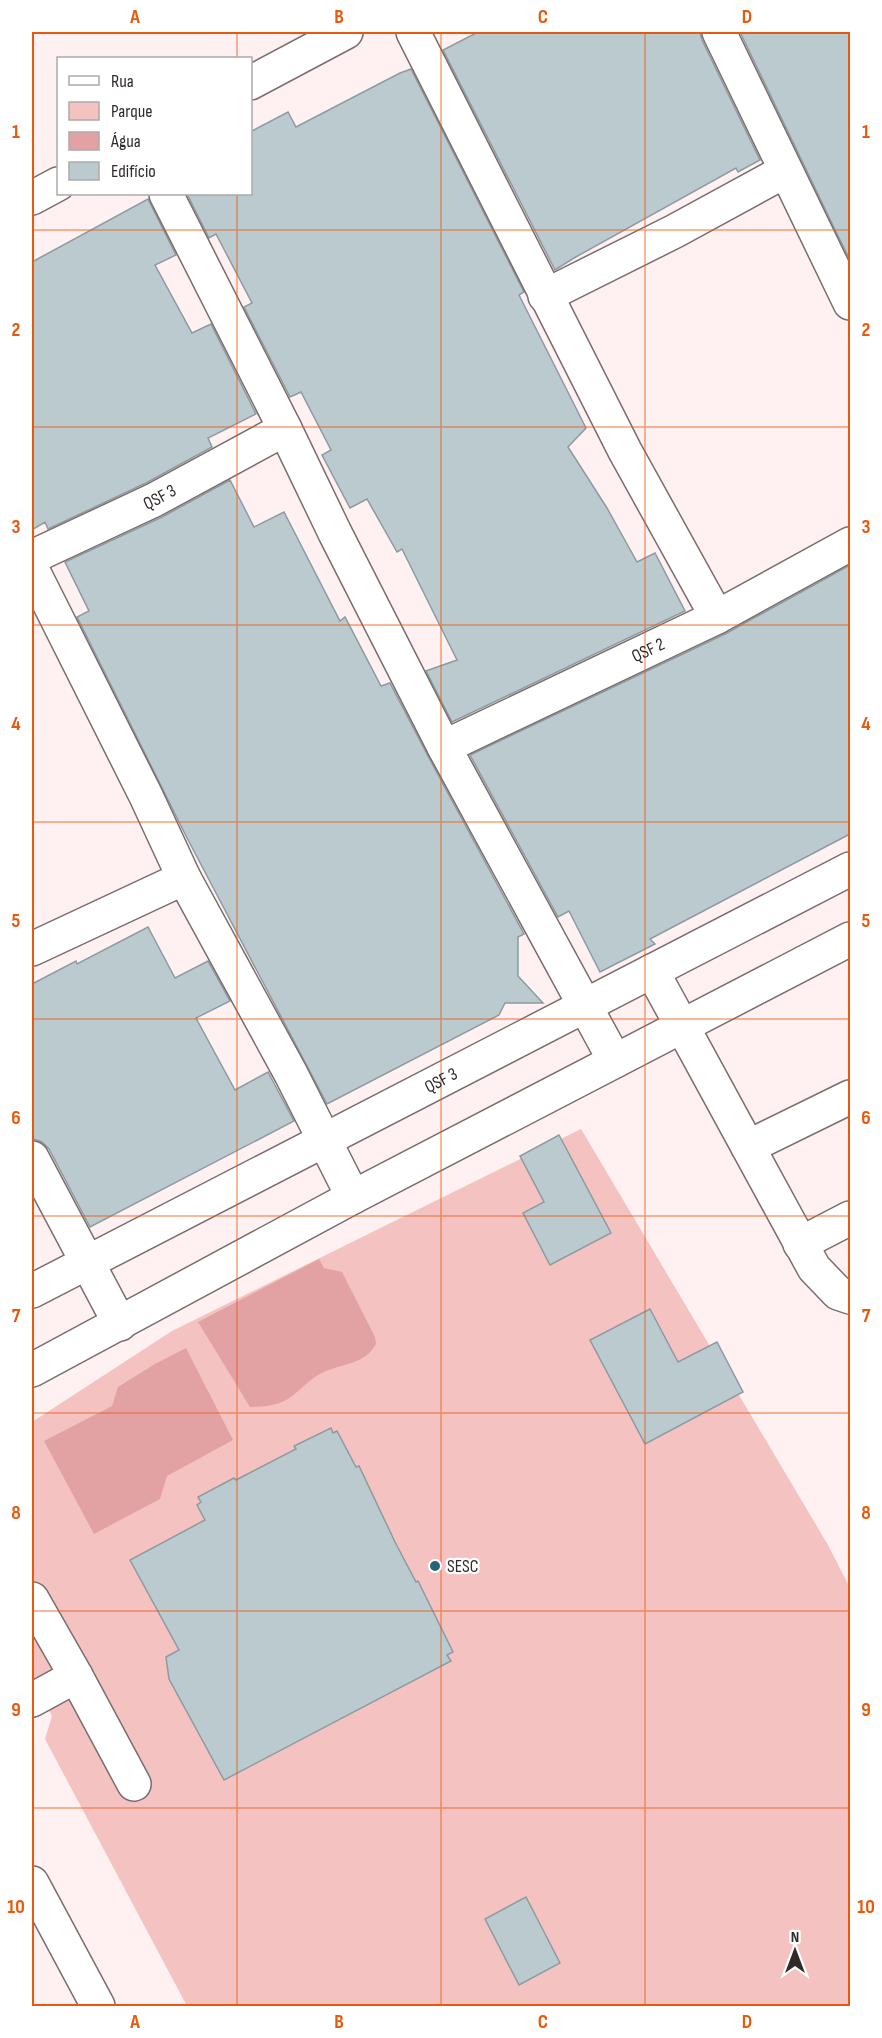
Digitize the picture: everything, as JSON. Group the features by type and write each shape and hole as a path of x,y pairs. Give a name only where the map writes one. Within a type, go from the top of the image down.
{"street":[{"path":"252,82 346,32"},
{"path":"413,32 625,451 717,617"},
{"path":"719,32 850,303"},
{"path":"545,296 675,231 785,171"},
{"path":"32,198 57,185"},
{"path":"167,195 285,429 334,533 444,747 615,1061"},
{"name":"QSF 3","path":"32,557 154,500 285,429"},
{"name":"QSF 2","path":"444,747 717,617 850,544"},
{"path":"32,569 146,796 184,878 291,1074 353,1197"},
{"name":"QSF 3","path":"32,1292 850,869"},
{"path":"32,949 184,878"},
{"path":"32,1370 353,1197 850,939"},
{"path":"652,971 814,1268 838,1293 850,1297"},
{"path":"748,1147 850,1097"},
{"path":"32,1158 120,1324"},
{"path":"800,1244 850,1218"},
{"path":"32,1599 134,1784"},
{"path":"32,1700 76,1676"},
{"path":"32,1883 98,2007"}],"green space":[{"name":"SESC","path":"581,1129 828,1545 850,1588 850,2006 187,2006 45,1739 52,1716 32,1677 32,1422 172,1331"}],"water":[{"path":"319,1259 324,1268 342,1272 375,1337 376,1344 365,1356 320,1374 282,1402 250,1407 198,1322"},
{"path":"186,1348 233,1440 167,1476 160,1499 94,1534 44,1441 112,1406 118,1387"}],"building":[{"path":"478,32 700,32 760,160 738,172 736,168 555,270 443,50"},
{"path":"740,32 850,32 850,260 838,236"},
{"path":"411,69 524,292 519,295 586,428 568,447 607,508 637,562 655,553 685,611 452,722 426,671 457,660 402,549 397,552 367,499 350,508 322,455 331,450 301,392 290,397 244,307 252,303 216,234 209,238 188,195 252,195 252,131 288,112 296,127"},
{"path":"148,199 176,255 155,265 192,333 211,324 256,414 208,438 212,447 146,483 48,529 45,522 32,530 32,262"},
{"path":"230,480 254,527 284,512 340,621 345,617 381,686 390,683 524,934 518,937 518,976 543,1003 505,1003 499,1015 327,1104 186,836 77,617 89,611 65,562 162,517"},
{"path":"850,565 850,834 650,939 655,944 600,972 569,911 558,917 470,755 725,634"},
{"path":"148,927 175,978 208,961 230,1001 196,1018 235,1090 268,1072 294,1121 90,1227 49,1149 32,1137 32,984 76,961 77,964"},
{"path":"559,1135 611,1233 550,1265 523,1213 544,1202 520,1156"},
{"path":"650,1309 678,1362 717,1342 743,1392 645,1444 590,1340"},
{"path":"331,1428 333,1433 337,1431 356,1467 359,1466 395,1542 416,1582 418,1581 453,1652 447,1655 451,1661 224,1780 169,1679 166,1657 179,1650 130,1560 205,1520 197,1505 201,1502 198,1497 296,1449 294,1446"},
{"path":"526,1897 560,1963 519,1985 485,1919"}],"place":[{"name":"SESC","path":"435,1566"}]}
